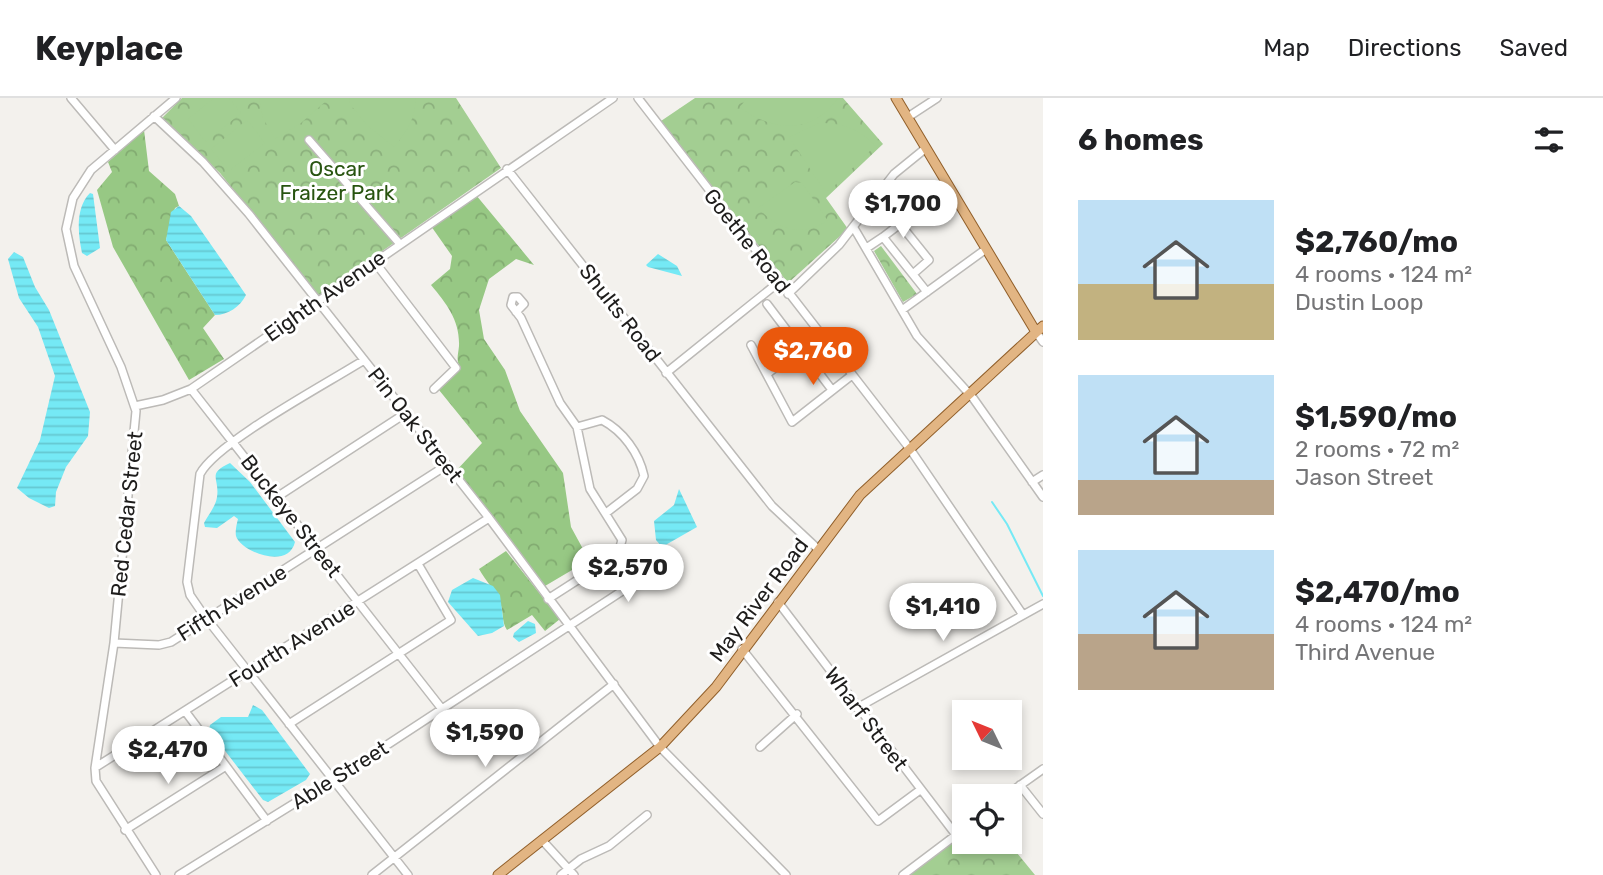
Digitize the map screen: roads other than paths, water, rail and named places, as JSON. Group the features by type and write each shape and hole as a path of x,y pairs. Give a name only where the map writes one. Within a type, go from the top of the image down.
{"main road":[{"path":"896,98 986,249 1039,329"},
{"name":"May River Road","path":"498,875 660,747 716,687 860,495 1039,329"}],"street":[{"path":"71,98 115,150"},
{"name":"Red Cedar Street","path":"156,875 100,792 95,768 114,642 134,463 135,406 121,367 74,267 66,229 73,198 91,170 176,98"},
{"path":"507,169 613,98"},
{"name":"Goethe Road","path":"638,98 909,449 1023,615"},
{"path":"908,117 937,98"},
{"name":"Pin Oak Street","path":"154,116 220,180 489,518 660,747 786,875"},
{"path":"309,140 398,243"},
{"path":"789,294 824,262 854,228 894,174 926,148"},
{"name":"Eighth Avenue","path":"135,406 163,400 191,388 507,169"},
{"name":"Shults Road","path":"507,169 772,506 819,550"},
{"path":"868,247 900,223 929,260 913,274"},
{"path":"854,228 868,247 916,336 969,394 1043,497"},
{"path":"883,237 927,292"},
{"path":"902,310 986,249"},
{"path":"374,261 456,368 435,388"},
{"path":"666,373 779,282"},
{"path":"767,304 832,390"},
{"path":"516,312 547,379 577,427 590,489 622,540 618,554 548,599"},
{"path":"762,363 817,329"},
{"path":"1039,329 1043,342"},
{"path":"767,374 798,342"},
{"path":"751,345 792,422 852,375"},
{"path":"364,360 233,442 205,464 200,474 187,582 190,595 208,619 408,875"},
{"name":"Buckeye Street","path":"191,388 442,709"},
{"path":"277,496 406,413"},
{"path":"577,427 602,420 615,427 640,460 644,476 637,489 606,513"},
{"name":"Fifth Avenue","path":"114,642 159,645 171,642 447,465"},
{"path":"1032,482 1043,475"},
{"name":"Fourth Avenue","path":"95,768 489,518"},
{"name":"Able Street","path":"179,875 333,780 671,559"},
{"path":"289,724 451,620 418,564"},
{"name":"Wharf Street","path":"778,602 952,830"},
{"path":"857,708 1043,604"},
{"path":"743,649 797,714 878,821 920,790"},
{"path":"372,875 614,684"},
{"path":"185,711 267,821"},
{"path":"760,747 797,714"},
{"path":"124,830 226,765"},
{"path":"1021,784 1043,769"},
{"path":"1022,788 1043,814"},
{"path":"561,875 571,872 581,859 610,846 647,815"},
{"path":"903,875 952,838"},
{"path":"542,840 571,872"}],"water":[{"path":"90,193 93,194 100,248 87,256 82,253 79,222 82,206"},
{"path":"179,206 191,216 246,295 229,312 215,315 166,240 171,212"},
{"path":"14,252 23,257 35,287 49,310 90,412 88,436 66,467 56,492 55,506 49,508 29,498 17,488 40,440 55,376 38,327 19,298 8,259"},
{"path":"658,254 677,266 682,276 648,267 646,265"},
{"path":"230,463 250,482 295,542 291,551 274,557 264,556 246,547 236,536 238,519 234,516 217,528 205,527 204,523 216,500 216,474"},
{"path":"679,489 697,527 662,547 656,540 654,521 674,505"},
{"path":"473,578 493,586 500,595 504,626 492,633 478,636 448,602 452,590"},
{"path":"528,621 535,624 536,633 519,642 513,637 514,633"},
{"path":"253,705 262,710 310,774 306,780 268,802 263,800 209,730 210,725 221,717 248,717"}],"waterway":[{"path":"992,502 1007,524 1043,596"}],"park label":[{"name":"Oscar Fraizer Park","path":"337,181"}]}
